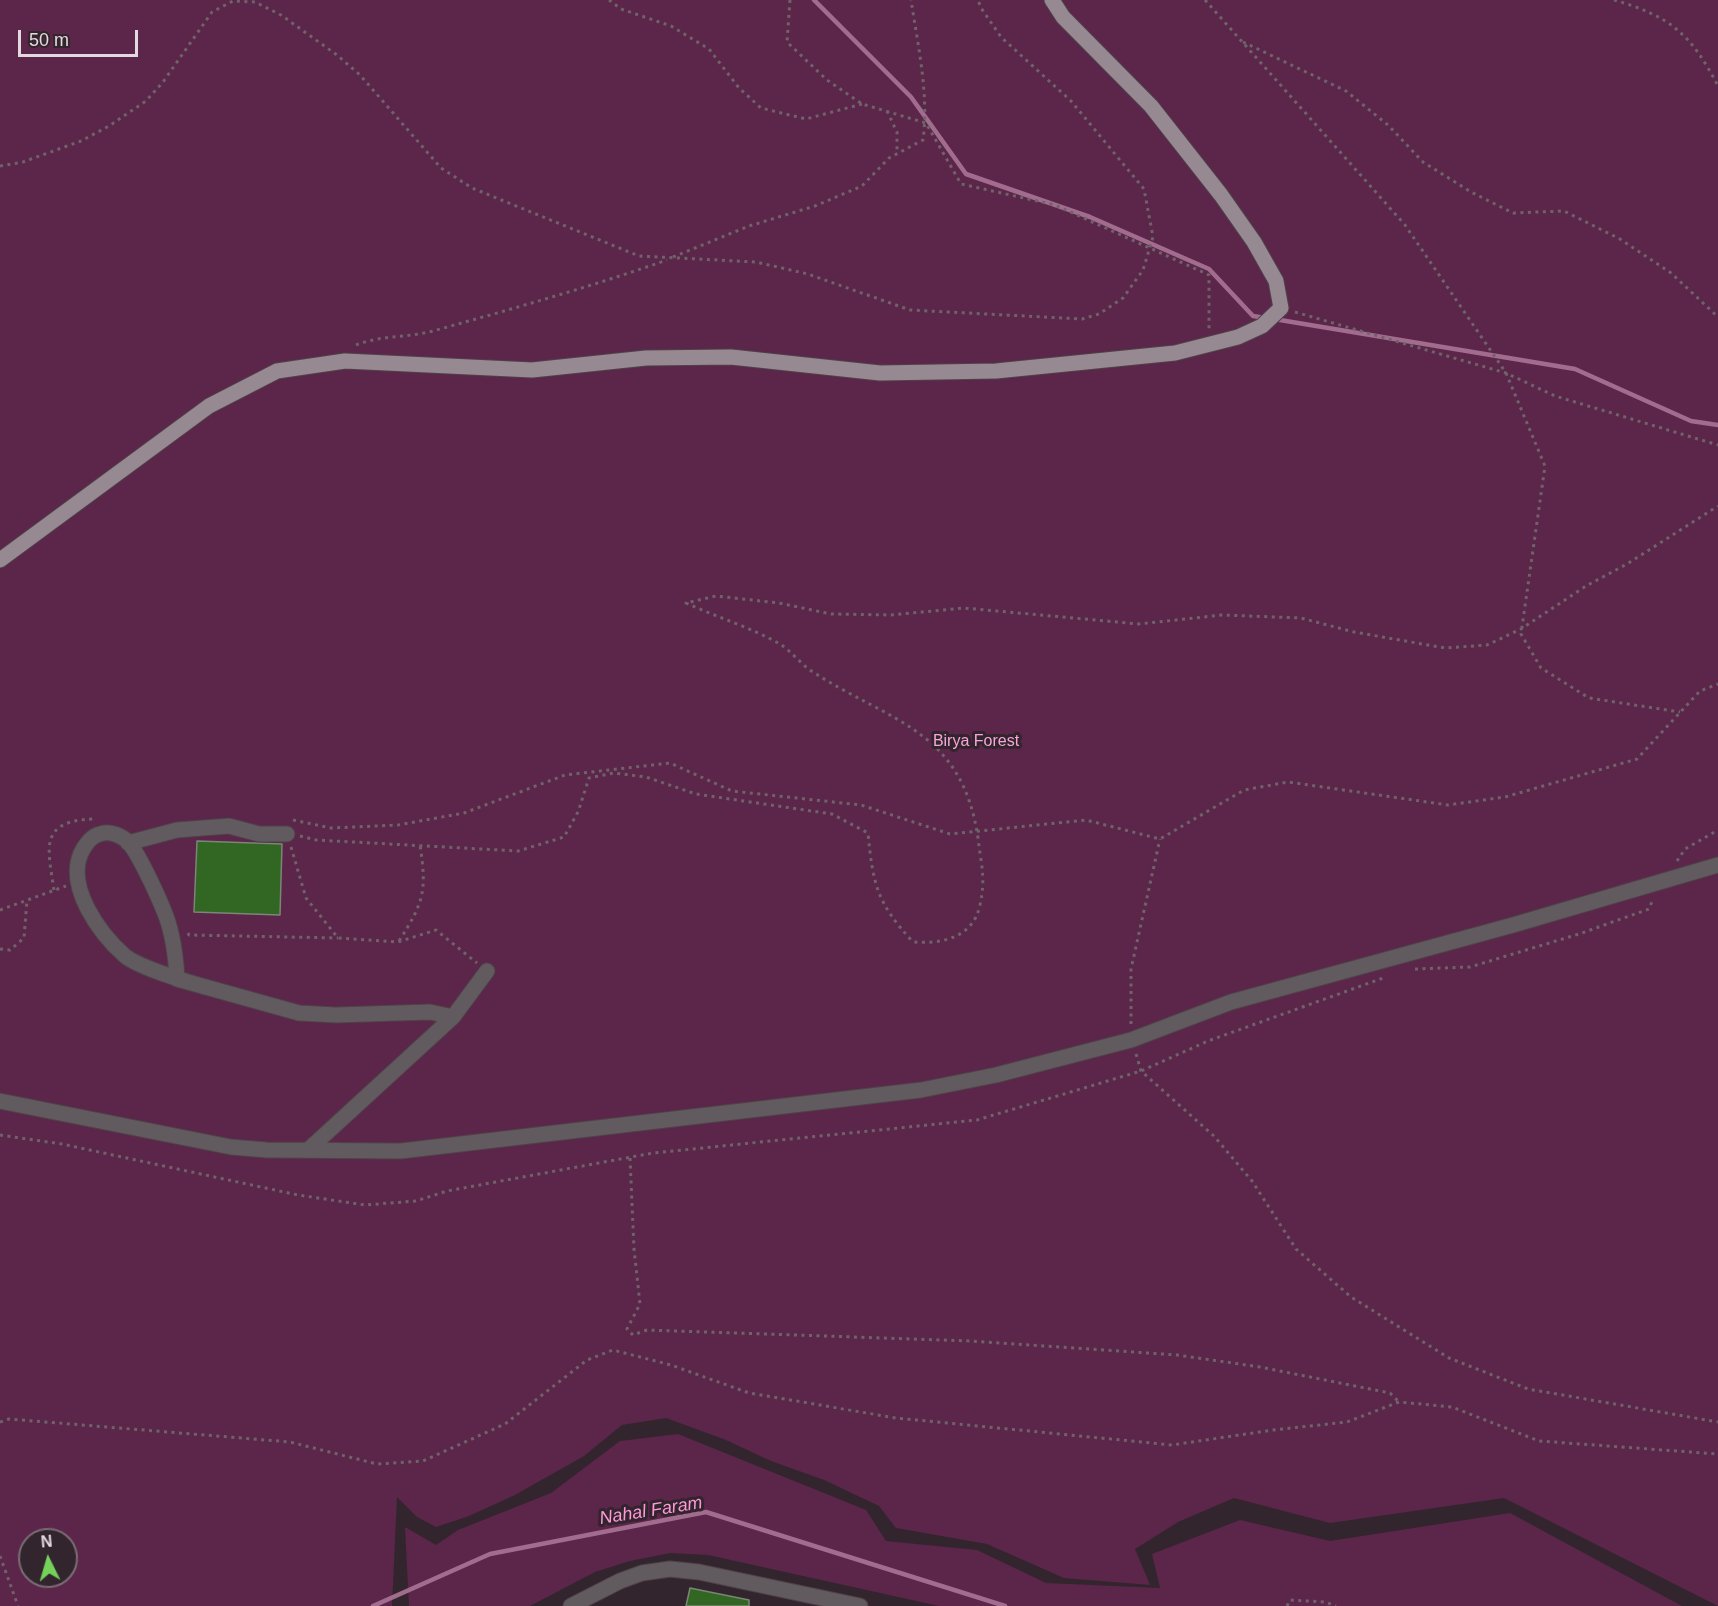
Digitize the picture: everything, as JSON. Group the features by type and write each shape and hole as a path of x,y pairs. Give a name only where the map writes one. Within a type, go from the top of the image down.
{"main road":[{"path":"0,560 209,406 277,371 345,362 532,370 646,358 731,357 880,373 984,372 1175,353 1238,337 1262,326 1281,308 1276,281 1254,242 1221,195 1151,106 1063,17 1052,0"}],"street":[{"path":"128,843 177,830 230,826 259,834 287,834"},
{"path":"177,979 176,960 166,918 128,843 117,834 100,833 85,844 77,863 77,882 100,928 126,957 177,979 205,987"},
{"path":"0,1101 231,1147 401,1150 921,1090 996,1075 1131,1040 1231,1002 1718,865"},
{"path":"308,1150 453,1017 487,971"},
{"path":"177,979 299,1013 430,1012 453,1017"},
{"path":"572,1606 620,1581 670,1569 699,1572 861,1606"}],"path":[{"path":"609,0 621,9 670,26 709,49 739,88 761,108 806,119 862,104"},
{"path":"790,0 787,42 827,80 862,104 926,123 961,184 1055,205 1209,275 1209,330 1212,344"},
{"path":"345,362 345,351 369,340 439,329 565,295 704,247 749,226 815,206 862,186 889,158 923,140 926,123 911,0"},
{"path":"0,166 23,162 62,148 109,126 146,101 163,82 212,12 233,1 255,3 280,15 337,55 360,75 441,168 472,188 639,256 668,259 738,259 756,262 808,274 910,310 1082,320 1099,314 1123,298 1143,270 1153,237 1144,189 1071,101 1001,37 978,0"},
{"path":"1205,0 1405,225 1506,373 1545,466 1521,629 1521,634 1541,668 1589,698 1680,712"},
{"path":"1614,0 1645,9 1681,30 1704,60 1718,86"},
{"path":"1241,41 1346,91 1388,125 1422,162 1472,192 1513,213 1564,211 1620,239 1671,273 1718,317"},
{"path":"887,111 897,132 897,153"},
{"path":"1281,308 1506,373 1555,396 1718,445"},
{"path":"287,834 316,840 518,851 564,837 578,812 589,778 614,773 646,777 696,794 832,814 868,833 876,890 896,924 913,942 938,944 964,933 978,912 985,881 973,806 950,763 924,735 812,672 779,644 686,603 716,596 779,603 831,614 891,615 964,608 1139,624 1222,615 1300,618 1354,632 1445,648 1487,645 1521,629 1586,586 1628,564 1718,506"},
{"path":"338,938 306,898 284,818 331,828 398,825 464,813 565,775 670,763 732,791 861,805 950,834 1086,820 1160,839 1244,790 1288,782 1448,805 1505,797 1637,759 1700,691 1718,684"},
{"path":"1411,969 1470,968 1579,934 1649,909 1660,883 1685,849 1718,830"},
{"path":"1160,839 1131,969 1131,1040 1141,1071 1214,1136 1252,1181 1296,1249 1351,1297 1449,1358 1528,1389 1718,1422"},
{"path":"398,942 418,909 426,879 420,845"},
{"path":"0,910 54,890"},
{"path":"0,949 10,950 24,938 27,900"},
{"path":"184,927 189,935 338,938 398,942 436,930 487,971"},
{"path":"0,1135 62,1144 298,1195 365,1205 416,1201 447,1191 630,1158 976,1120 1141,1071 1208,1041 1389,976"},
{"path":"630,1158 634,1249 640,1304 627,1329 633,1335 647,1330 971,1341 1177,1355 1260,1367 1390,1394 1399,1402"},
{"path":"0,1422 9,1419 290,1442 377,1464 423,1461 505,1424 587,1360 613,1350 671,1365 748,1393 771,1397 896,1418 1172,1445 1347,1422 1399,1402 1452,1407 1539,1441 1718,1454"},
{"path":"0,1556 18,1606"},
{"path":"1287,1606 1290,1600 1325,1602 1336,1606"}],"green space":[{"name":"Birya Forest","path":"0,0 1718,0 1718,1606 1504,1498 1330,1523 1234,1498 1178,1522 1135,1549 1150,1585 1064,1578 987,1544 896,1528 879,1506 824,1480 666,1418 622,1425 584,1456 515,1495 469,1516 436,1527 417,1517 397,1497 392,1606 0,1606"},
{"path":"678,1434 866,1510 886,1541 977,1550 1046,1583 1160,1588 1152,1554 1240,1520 1330,1541 1510,1513 1682,1606 939,1606 708,1555 670,1553 630,1561 595,1572 530,1606 409,1606 405,1527 436,1545 458,1530 551,1493 620,1441"}],"building":[{"path":"197,841 282,844 280,915 194,912"},
{"path":"690,1588 749,1600 749,1606 686,1606"}],"waterway":[{"path":"814,0 911,97 966,174 1090,217 1209,269 1253,316 1266,318"},
{"path":"1274,319 1575,369 1691,421 1718,425"},
{"name":"Nahal Faram","path":"373,1606 490,1554 706,1512 1005,1606"}]}
